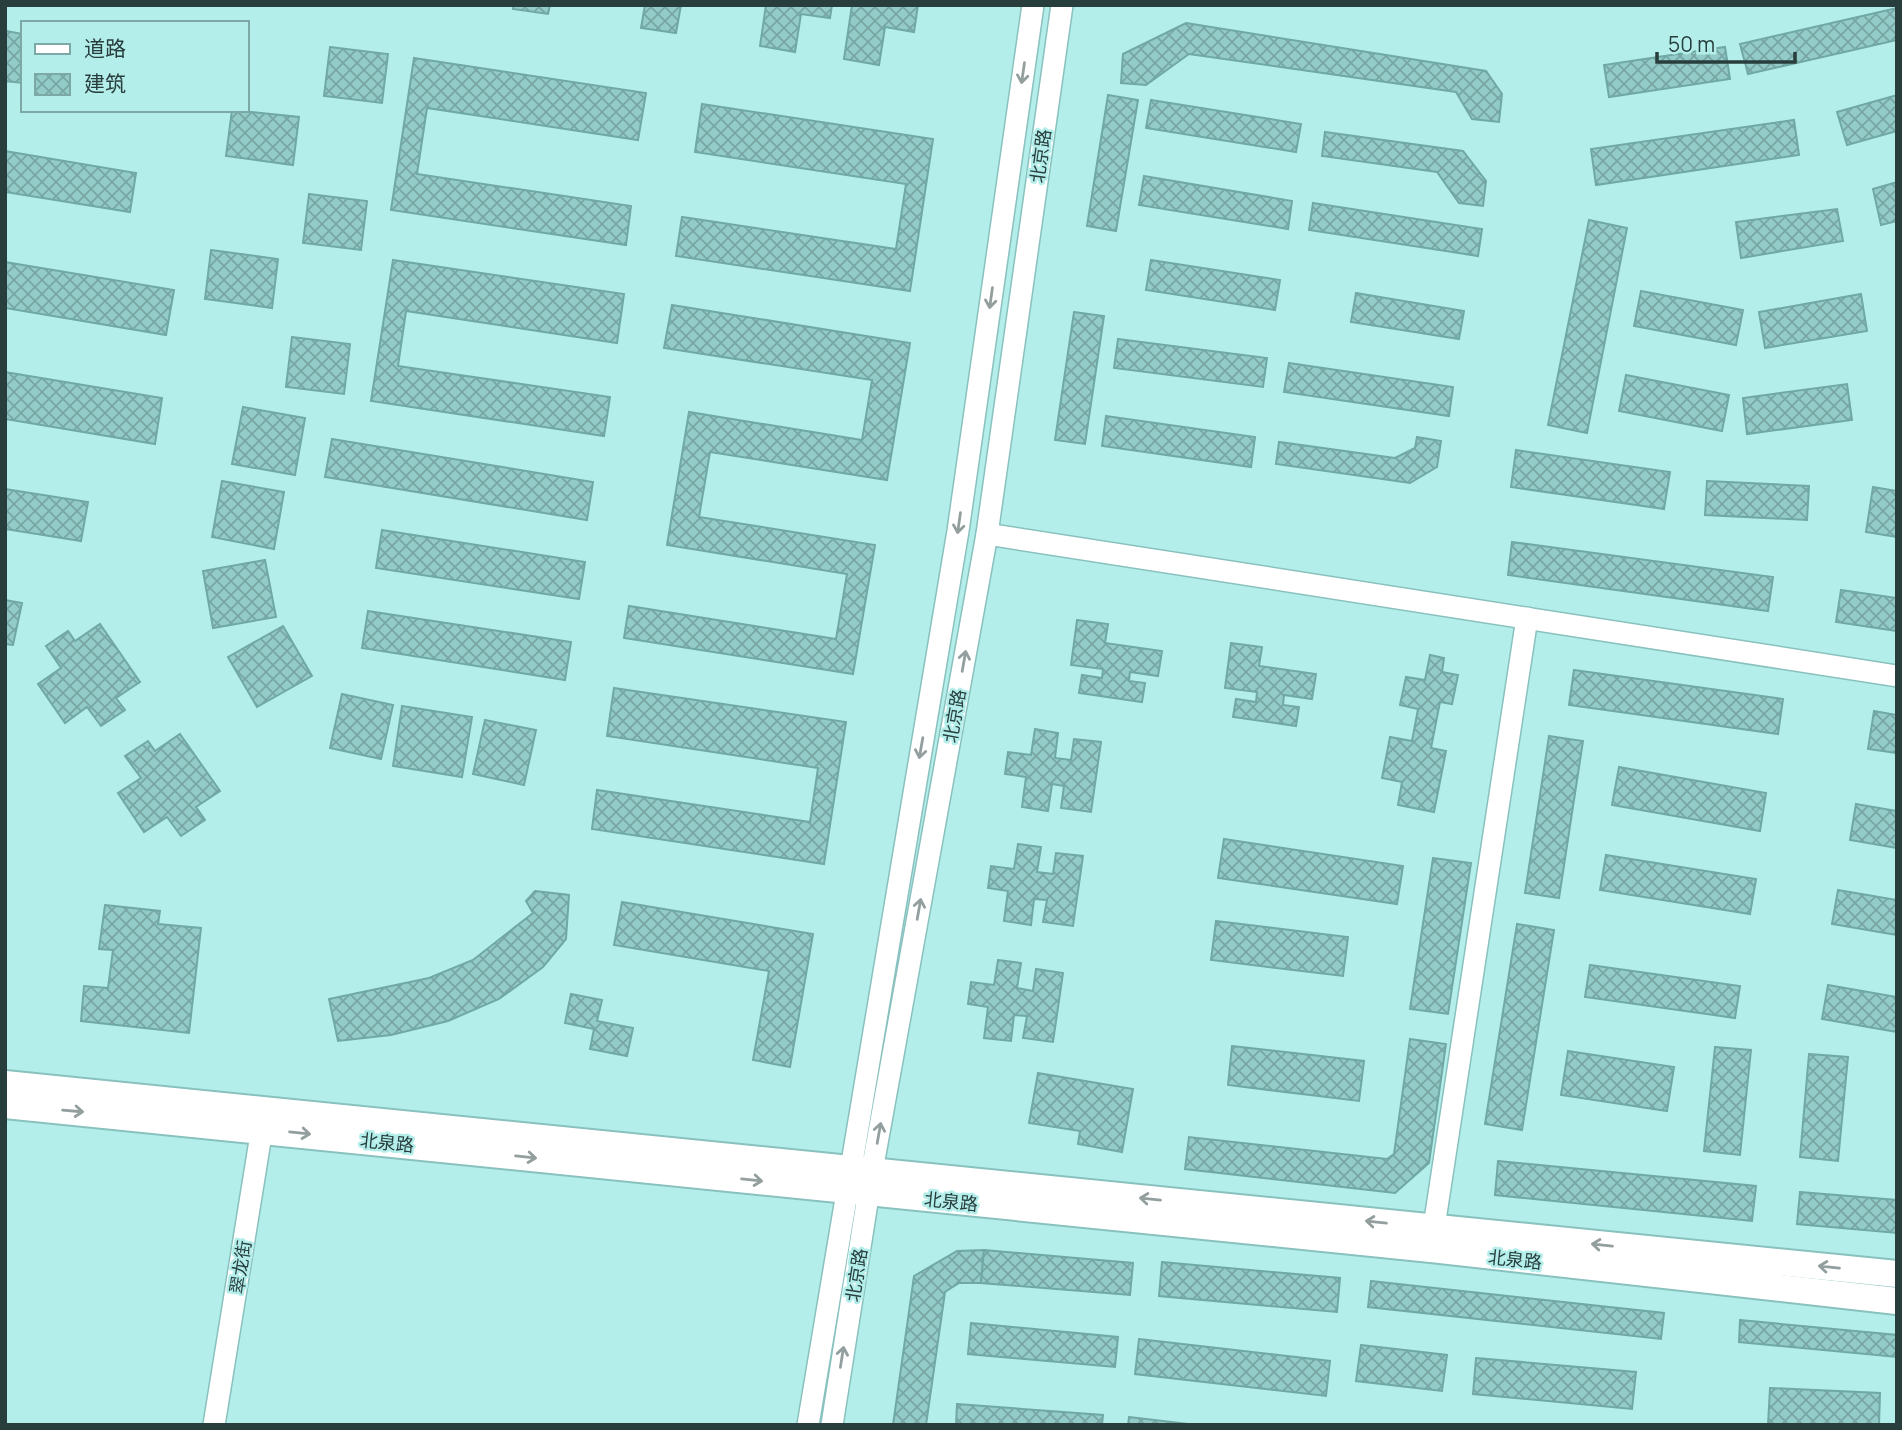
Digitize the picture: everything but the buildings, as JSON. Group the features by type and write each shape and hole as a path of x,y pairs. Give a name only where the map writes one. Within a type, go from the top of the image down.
{"main road":[{"name":"北泉路","path":"5,1084 263,1119 1432,1239 1897,1274"},
{"name":"北泉路","path":"5,1105 263,1119"},
{"name":"北泉路","path":"1432,1239 1897,1301"}],"street":[{"name":"北京路","path":"832,1425 859,1180 958,531 1033,5"},
{"name":"北京路","path":"808,1425 987,534 1062,5"},
{"path":"987,534 1897,676"},
{"path":"1432,1239 1527,618"},
{"name":"翠龙街","path":"214,1425 263,1119"}]}
